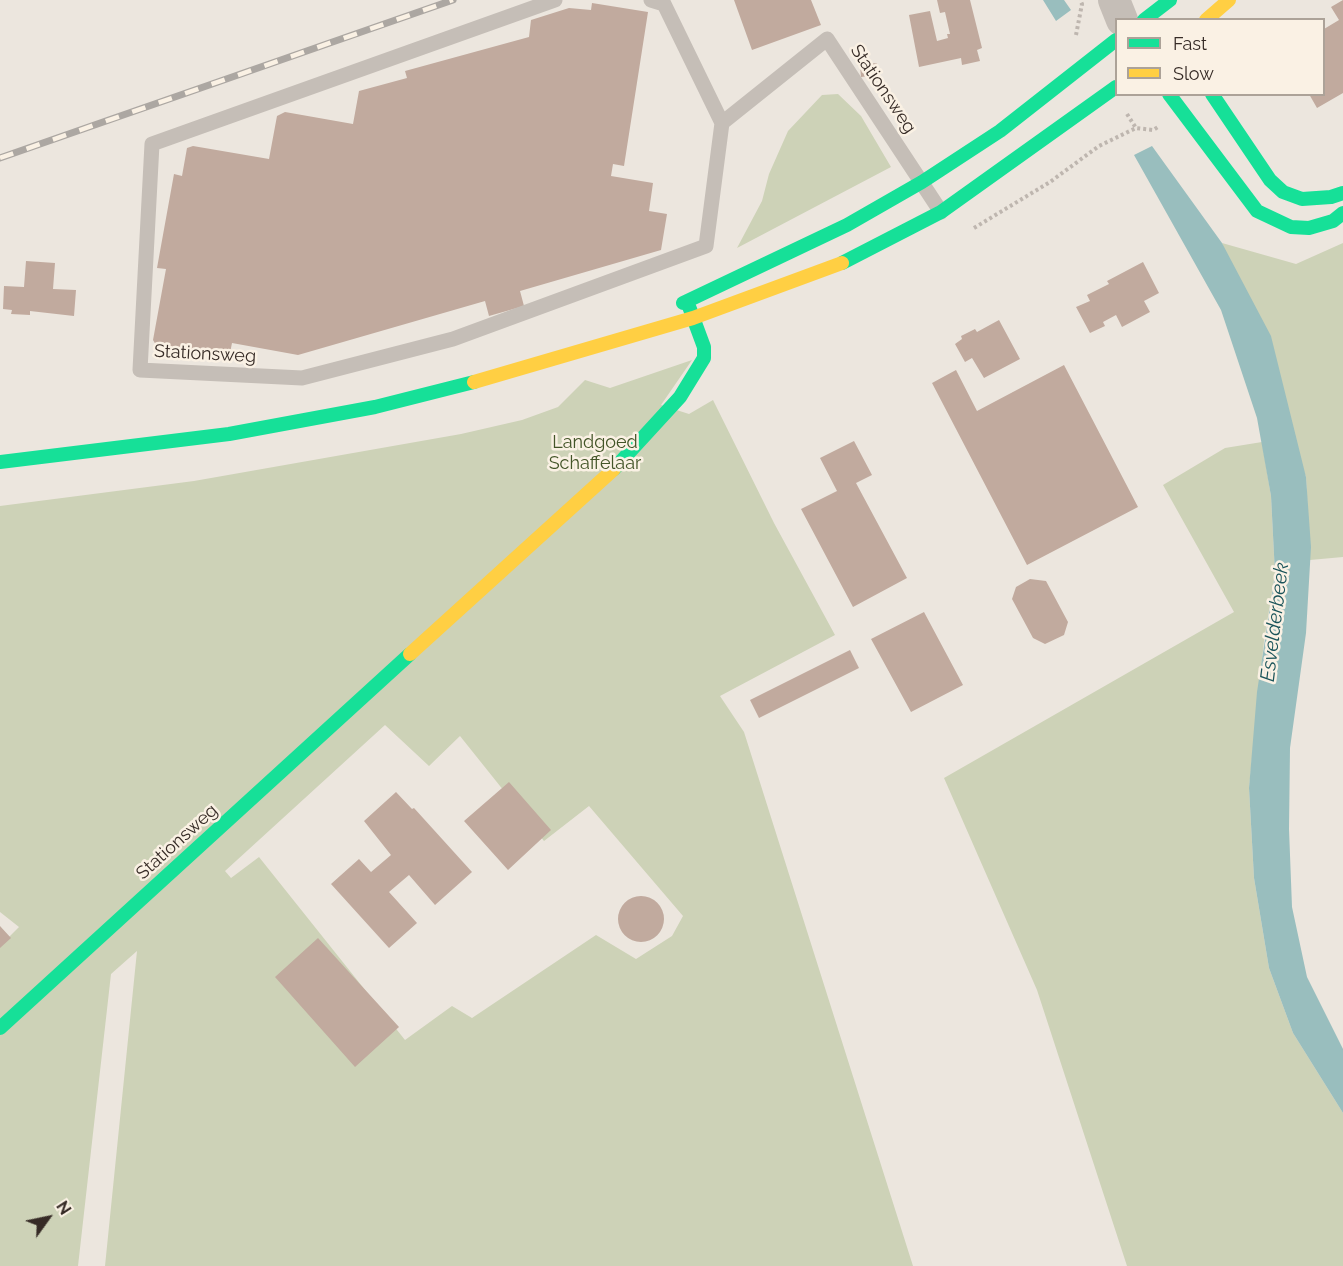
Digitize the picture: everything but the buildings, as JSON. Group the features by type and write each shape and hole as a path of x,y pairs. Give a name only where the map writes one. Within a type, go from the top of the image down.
{"main road":[{"path":"1208,18 1229,0"},
{"path":"602,346 687,301 847,225 922,182 1000,131 1115,41"},
{"path":"0,462 230,434 375,407 500,376 693,318 828,270 941,212 1115,88"},
{"path":"1171,96 1257,211 1290,227 1309,228 1333,221 1343,213"},
{"path":"1213,96 1270,180 1283,192 1302,199 1331,197 1343,193"},
{"name":"Stationsweg","path":"0,1028 615,468 680,397 705,358 704,347 687,301"}],"street":[{"path":"1114,0 1121,18"}],"lane":[{"name":"Stationsweg","path":"555,0 152,144 140,370 302,378 453,339 706,246 722,123 826,39 941,212"},
{"path":"651,0 664,4 722,123"}],"path":[{"path":"1075,39 1082,4 1080,0"}],"green space":[{"path":"838,94 861,116 891,167 737,248 762,201 769,174 788,131 822,95"},
{"path":"1222,243 1296,264 1343,243 1343,557 1310,560 1306,477"},
{"name":"Landgoed Schaffelaar","path":"692,360 661,405 689,414 713,400 774,523 835,635 720,696 744,732 913,1266 105,1266 137,951 111,974 78,1266 0,1266 0,946 19,927 0,912 0,506 194,481 461,434 522,420 558,407 585,380 610,388","holes":["385,725 429,766 460,736 544,841 589,806 683,916 672,936 636,959 596,935 472,1018 452,1006 405,1040 259,857 231,878 225,871"]},
{"path":"1262,442 1271,496 1275,574 1264,641 1249,788 1254,878 1269,968 1293,1033 1343,1113 1343,1266 1127,1266 1037,990 944,778 1234,612 1163,485 1225,448"}],"water":[{"path":"1043,0 1064,0 1071,10 1056,21"},
{"name":"Esvelderbeek","path":"1152,146 1222,243 1271,336 1306,477 1311,547 1306,633 1290,748 1289,829 1292,907 1307,977 1343,1049 1343,1113 1293,1033 1269,968 1254,878 1249,788 1257,692 1275,574 1271,496 1257,418 1221,310 1134,155"}],"railway":[{"path":"0,158 453,0"}],"traffic: fast":[{"path":"1147,18 1170,0"},
{"path":"683,303 847,225 922,182 1000,131 1115,41"},
{"path":"842,263 941,212 1115,88"},
{"path":"1171,96 1257,211 1291,227 1309,228 1333,221 1343,213"},
{"path":"1213,96 1270,180 1283,192 1302,199 1331,197 1343,193"},
{"path":"614,469 680,397 704,358 704,347 687,301"},
{"path":"0,462 229,434 375,407 474,382"},
{"path":"0,1028 410,654"}],"traffic: slow":[{"path":"1208,18 1229,0"},
{"path":"474,382 693,318 842,263"},
{"path":"410,654 614,469"}]}
